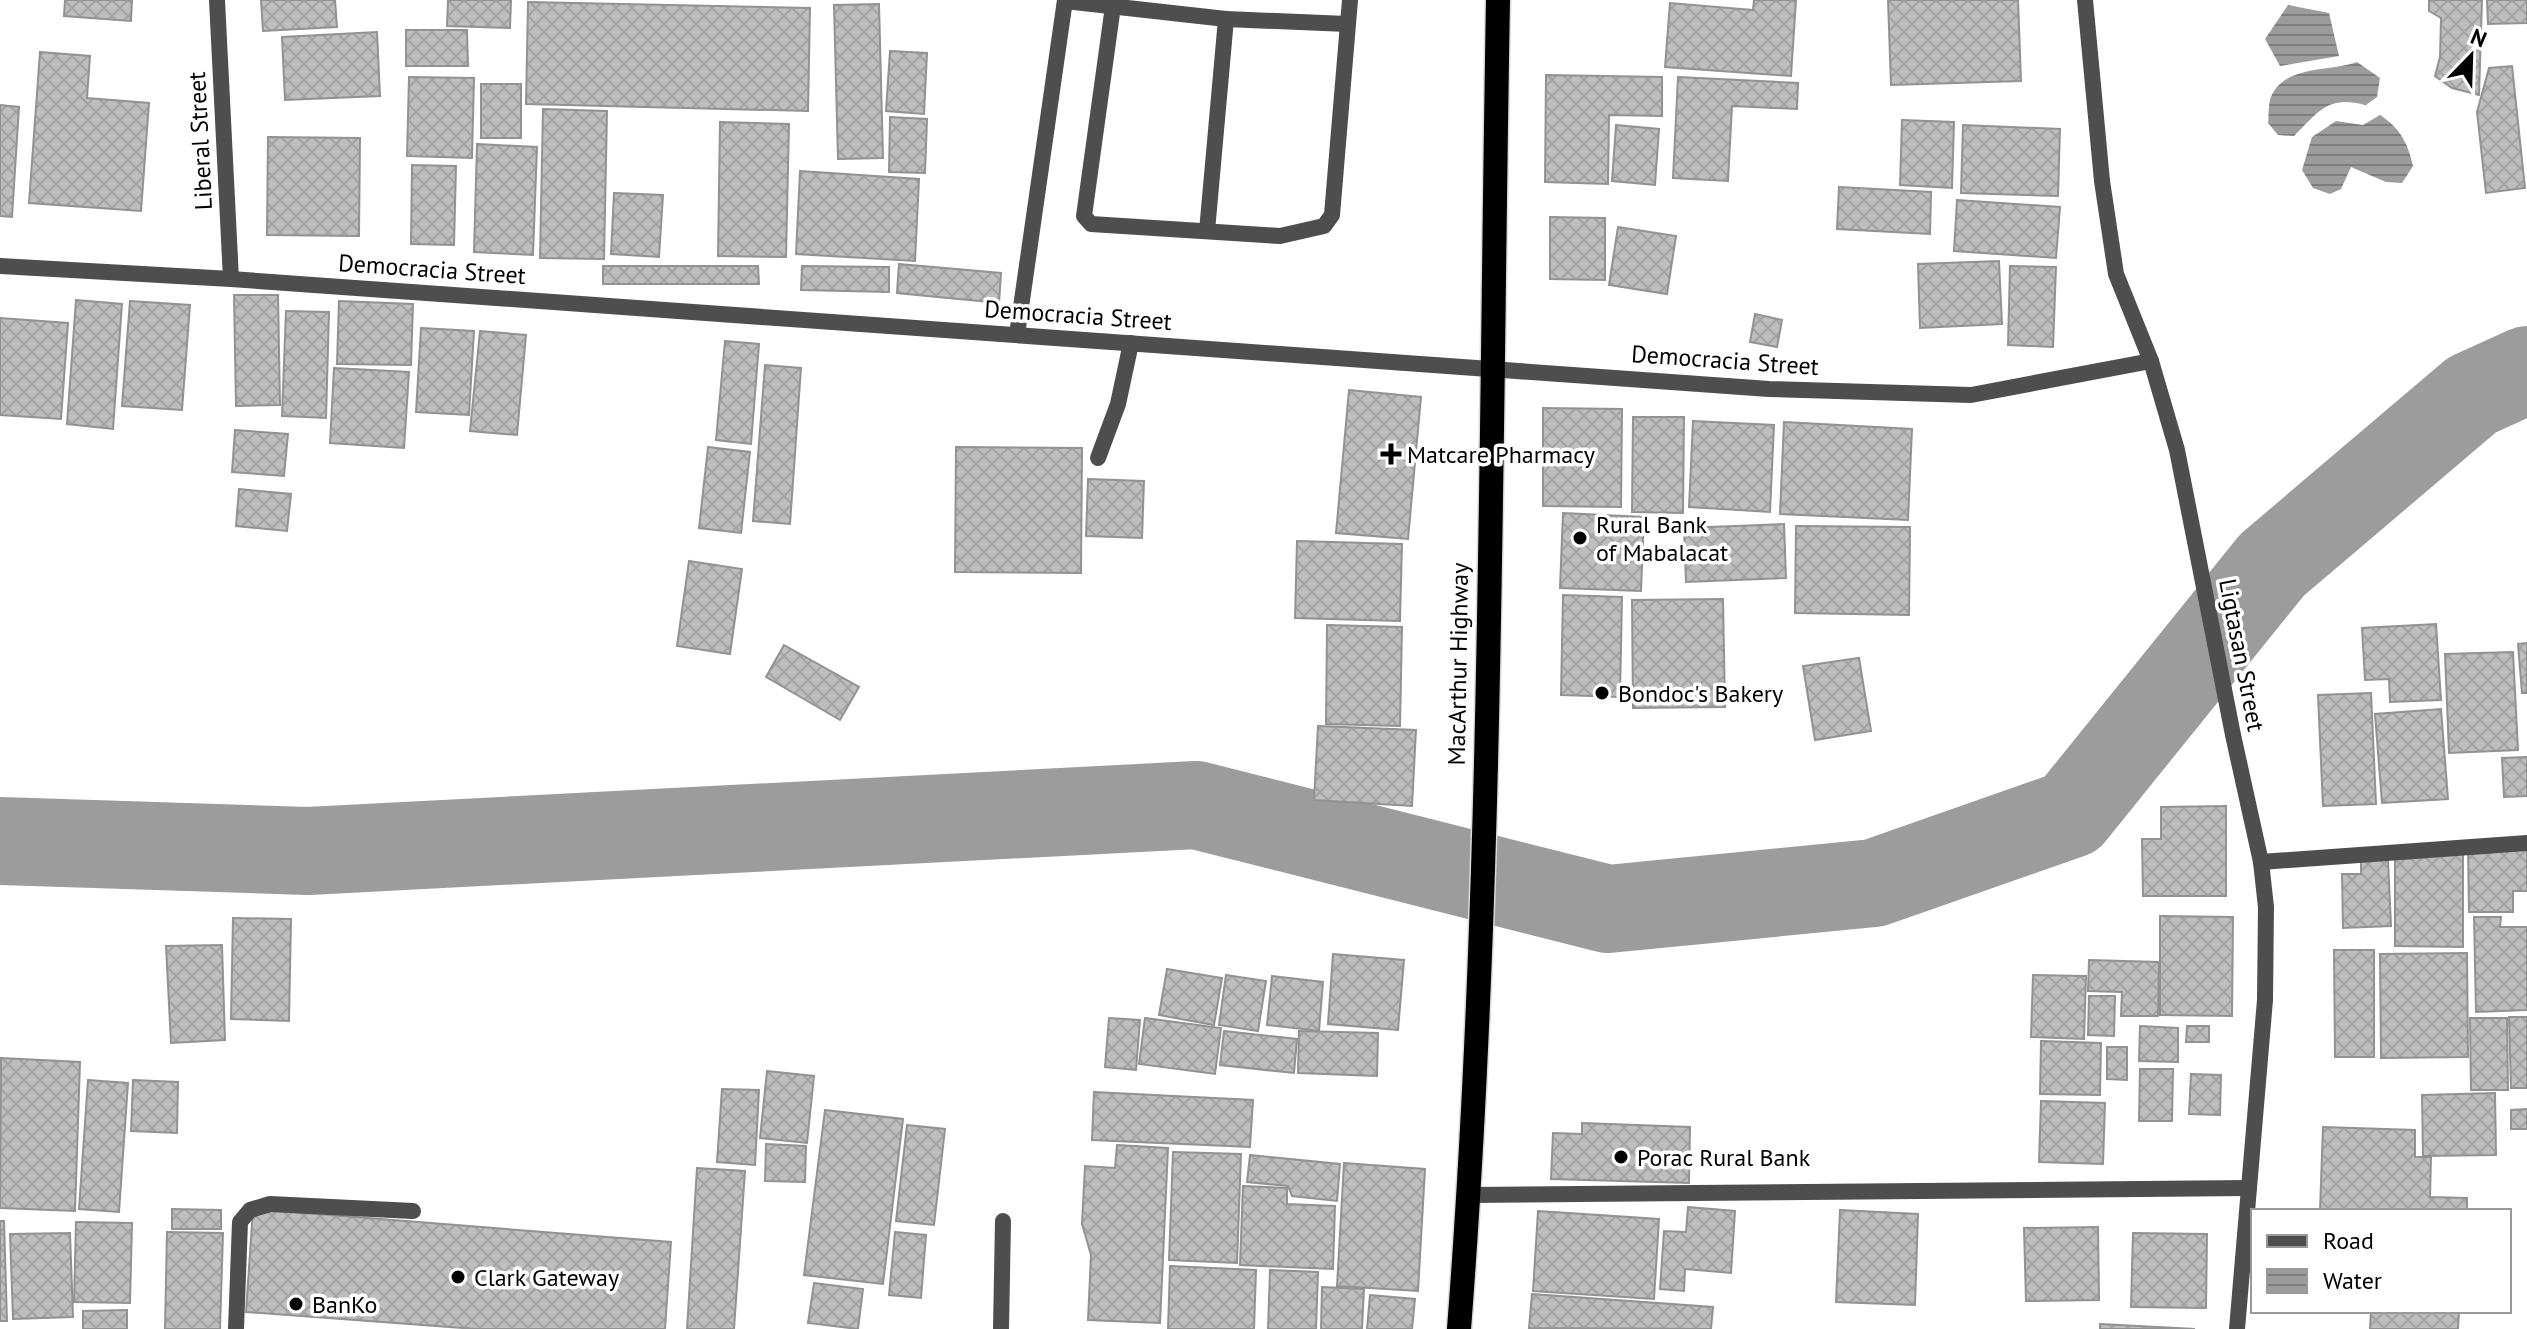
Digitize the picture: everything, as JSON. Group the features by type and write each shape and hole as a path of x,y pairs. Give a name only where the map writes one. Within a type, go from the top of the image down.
{"highway":[{"name":"MacArthur Highway","path":"1459,1329 1476,1040 1485,744 1498,0"}],"street":[{"name":"Liberal Street","path":"217,0 231,279"},
{"path":"1113,6 1084,216 1091,224 1280,236 1324,226 1332,215 1350,0"},
{"name":"Ligtasan Street","path":"2085,0 2102,181 2116,274 2151,361 2177,450 2261,862 2266,907 2265,1000 2237,1329"},
{"path":"1017,335 1065,1 1226,19 1347,24"},
{"path":"1207,231 1226,19"},
{"name":"Democracia Street","path":"0,266 231,279 1769,389 1971,395 2151,361"},
{"path":"1098,458 1118,404 1131,343"},
{"path":"2261,862 2527,843"},
{"path":"1469,1195 2249,1188"},
{"path":"236,1329 240,1222 250,1210 270,1204 413,1211"},
{"path":"1001,1329 1003,1221"}],"water":[{"path":"2288,5 2329,13 2339,56 2280,66 2265,39"},
{"path":"2357,62 2380,78 2377,97 2366,105 2342,102 2326,107 2294,136 2278,135 2268,123 2271,97 2286,79 2308,71"},
{"path":"2380,115 2398,131 2409,150 2413,166 2402,183 2386,182 2351,167 2341,189 2330,194 2313,188 2302,170 2312,137 2336,121 2363,125"}],"building":[{"path":"65,0 132,0 131,21 64,16"},
{"path":"261,0 335,0 337,27 263,31"},
{"path":"448,0 511,0 510,28 447,26"},
{"path":"1754,0 1796,0 1791,76 1665,67 1670,3 1753,10"},
{"path":"1888,0 2018,0 2021,81 1891,85"},
{"path":"2429,0 2482,0 2479,95 2452,88 2435,76 2440,57 2441,18 2429,11"},
{"path":"2487,0 2527,0 2527,23 2488,24"},
{"path":"528,2 810,8 808,111 526,104"},
{"path":"879,4 883,158 838,159 834,5"},
{"path":"406,30 467,30 468,66 406,66"},
{"path":"377,32 380,96 285,100 282,37"},
{"path":"890,51 927,53 924,114 886,111"},
{"path":"40,52 90,56 87,98 149,103 141,211 29,203"},
{"path":"2512,66 2525,188 2486,193 2477,112 2489,68"},
{"path":"1546,75 1662,77 1662,116 1609,115 1608,184 1545,182"},
{"path":"409,77 474,78 472,158 407,156"},
{"path":"1678,77 1798,83 1797,109 1732,106 1728,181 1673,178"},
{"path":"481,84 521,84 521,138 481,138"},
{"path":"0,105 19,107 12,217 0,216"},
{"path":"543,109 607,111 604,259 540,258"},
{"path":"890,117 927,119 925,173 889,172"},
{"path":"1902,120 1954,122 1952,188 1900,185"},
{"path":"720,122 789,124 786,257 718,256"},
{"path":"1616,125 1659,129 1655,185 1612,181"},
{"path":"1963,125 2060,129 2058,196 1961,193"},
{"path":"268,137 360,138 359,236 267,235"},
{"path":"477,144 537,147 533,255 474,252"},
{"path":"412,165 456,166 454,245 411,244"},
{"path":"800,171 919,179 915,261 796,254"},
{"path":"1839,187 1931,192 1930,234 1837,229"},
{"path":"614,193 663,195 659,257 611,254"},
{"path":"1957,200 2060,207 2056,258 1954,251"},
{"path":"1550,217 1605,218 1605,280 1550,279"},
{"path":"1618,227 1676,236 1667,294 1609,285"},
{"path":"1999,261 2002,324 1920,328 1918,264"},
{"path":"899,264 1001,273 999,303 897,293"},
{"path":"603,266 758,266 759,284 603,284"},
{"path":"802,266 889,267 889,292 801,290"},
{"path":"2010,266 2056,267 2053,347 2008,345"},
{"path":"234,295 278,295 280,405 236,406"},
{"path":"76,300 122,304 113,429 67,424"},
{"path":"130,301 190,305 182,410 122,406"},
{"path":"339,301 413,304 411,365 337,364"},
{"path":"286,311 329,312 326,418 282,416"},
{"path":"1755,314 1782,320 1777,347 1750,342"},
{"path":"0,318 68,323 61,419 0,415"},
{"path":"421,328 474,331 469,415 416,412"},
{"path":"480,331 526,335 517,435 470,431"},
{"path":"725,341 759,344 751,444 716,440"},
{"path":"765,365 801,368 790,524 753,521"},
{"path":"334,368 409,372 404,448 330,443"},
{"path":"1349,390 1421,397 1408,539 1336,533"},
{"path":"1543,408 1622,409 1621,507 1543,506"},
{"path":"1633,417 1684,417 1683,513 1632,512"},
{"path":"1693,421 1774,425 1770,512 1689,507"},
{"path":"1784,422 1912,429 1908,520 1780,514"},
{"path":"235,430 288,434 284,476 232,472"},
{"path":"708,447 750,452 741,533 699,528"},
{"path":"956,447 1082,448 1081,573 955,572"},
{"path":"1088,479 1144,481 1142,538 1086,536"},
{"path":"239,489 291,494 287,531 236,526"},
{"path":"1563,513 1644,517 1641,591 1560,588"},
{"path":"1784,524 1786,578 1686,582 1684,528"},
{"path":"1796,526 1910,527 1909,615 1795,613"},
{"path":"1297,541 1402,544 1400,621 1295,618"},
{"path":"689,561 742,569 730,654 677,646"},
{"path":"1563,595 1622,597 1620,697 1561,695"},
{"path":"1723,599 1725,707 1633,708 1632,600"},
{"path":"2436,624 2441,700 2390,702 2389,679 2365,680 2362,628"},
{"path":"1327,625 1402,627 1400,726 1326,724"},
{"path":"2527,643 2527,693 2522,693 2518,644"},
{"path":"784,645 859,687 840,720 766,677"},
{"path":"2513,652 2518,750 2449,753 2445,654"},
{"path":"1859,658 1871,731 1815,740 1803,666"},
{"path":"2371,693 2376,804 2323,806 2318,695"},
{"path":"2441,709 2448,799 2382,803 2375,714"},
{"path":"1318,726 1416,730 1412,806 1314,800"},
{"path":"2527,757 2527,796 2504,797 2502,758"},
{"path":"2226,806 2226,896 2143,896 2142,839 2161,839 2161,807"},
{"path":"2468,850 2527,850 2527,891 2513,891 2513,912 2469,912"},
{"path":"2395,854 2463,854 2463,947 2395,946"},
{"path":"2361,860 2388,860 2391,926 2343,928 2342,874 2361,874"},
{"path":"2160,916 2233,917 2232,1016 2160,1015"},
{"path":"2474,917 2501,917 2500,927 2527,927 2527,1010 2476,1012"},
{"path":"233,918 291,919 289,1021 231,1019"},
{"path":"222,945 225,1040 171,1043 166,946"},
{"path":"2334,950 2374,950 2374,1057 2335,1057"},
{"path":"2467,953 2468,1057 2381,1058 2380,954"},
{"path":"1333,954 1404,960 1398,1030 1328,1024"},
{"path":"2089,960 2159,962 2158,1016 2121,1016 2122,992 2088,991"},
{"path":"1167,969 1222,978 1214,1025 1159,1015"},
{"path":"1226,975 1266,981 1258,1031 1219,1025"},
{"path":"2033,975 2086,976 2084,1039 2031,1037"},
{"path":"1272,976 1323,982 1319,1031 1267,1025"},
{"path":"2089,996 2115,996 2114,1036 2088,1035"},
{"path":"2509,1017 2527,1017 2527,1088 2511,1088"},
{"path":"1109,1018 1140,1020 1136,1070 1105,1067"},
{"path":"1145,1018 1221,1028 1215,1074 1139,1064"},
{"path":"2470,1018 2507,1018 2508,1090 2471,1090"},
{"path":"2140,1026 2178,1028 2178,1062 2139,1061"},
{"path":"2187,1026 2209,1026 2209,1042 2186,1042"},
{"path":"1224,1031 1297,1039 1294,1073 1220,1065"},
{"path":"1299,1031 1378,1033 1377,1076 1298,1073"},
{"path":"2041,1041 2101,1043 2100,1095 2040,1094"},
{"path":"2107,1047 2127,1047 2127,1080 2107,1079"},
{"path":"1,1058 80,1062 75,1211 0,1208"},
{"path":"2140,1069 2173,1069 2172,1121 2139,1121"},
{"path":"767,1071 814,1076 807,1143 760,1138"},
{"path":"2191,1074 2221,1075 2220,1115 2189,1114"},
{"path":"88,1080 128,1083 119,1212 79,1209"},
{"path":"133,1080 178,1082 177,1133 131,1131"},
{"path":"722,1089 759,1090 755,1165 717,1162"},
{"path":"1094,1092 1253,1100 1250,1147 1092,1140"},
{"path":"2495,1093 2496,1155 2423,1156 2422,1095"},
{"path":"2041,1101 2105,1103 2103,1164 2039,1162"},
{"path":"2527,1109 2527,1129 2511,1129 2511,1110"},
{"path":"825,1110 903,1119 883,1284 804,1275"},
{"name":"Porac Rural Bank","path":"1582,1123 1690,1127 1689,1183 1551,1179 1553,1133 1582,1134"},
{"path":"907,1125 945,1129 934,1225 896,1221"},
{"path":"2323,1127 2415,1130 2415,1157 2431,1157 2430,1197 2467,1198 2467,1209 2320,1209"},
{"path":"766,1144 806,1146 805,1182 765,1181"},
{"path":"1117,1145 1168,1148 1160,1323 1088,1320 1091,1255 1082,1224 1085,1166 1115,1168"},
{"path":"1173,1152 1241,1154 1237,1263 1169,1260"},
{"path":"1250,1155 1340,1164 1337,1201 1292,1196 1288,1186 1247,1182"},
{"path":"1344,1163 1425,1169 1418,1291 1337,1286"},
{"path":"697,1168 745,1171 734,1329 687,1329"},
{"path":"1243,1186 1287,1188 1287,1204 1335,1206 1333,1269 1240,1265"},
{"path":"1688,1207 1735,1211 1731,1273 1685,1269 1684,1291 1660,1289 1664,1231 1686,1232"},
{"path":"172,1209 221,1210 221,1229 172,1229"},
{"name":"Clark Gateway","path":"253,1209 671,1242 665,1329 476,1329 246,1312"},
{"path":"1840,1210 1918,1214 1915,1305 1836,1302"},
{"path":"1538,1211 1659,1219 1654,1299 1533,1291"},
{"path":"0,1221 4,1221 7,1321 0,1321"},
{"path":"76,1222 132,1223 130,1303 74,1302"},
{"path":"2098,1227 2099,1300 2026,1301 2024,1228"},
{"path":"167,1232 223,1233 220,1329 165,1329"},
{"path":"895,1232 926,1235 921,1298 889,1295"},
{"path":"70,1233 73,1317 13,1319 10,1234"},
{"path":"2133,1233 2207,1234 2206,1308 2131,1307"},
{"path":"1170,1266 1256,1270 1254,1329 1168,1329"},
{"path":"1270,1270 1318,1272 1316,1329 1268,1329"},
{"path":"814,1283 863,1289 858,1329 808,1323"},
{"path":"1322,1287 1364,1289 1362,1329 1321,1329"},
{"path":"1532,1294 1713,1307 1711,1329 1529,1328"},
{"path":"1370,1295 1415,1299 1412,1329 1367,1329"},
{"path":"127,1310 127,1329 83,1329 83,1311"},
{"path":"2371,1313 2459,1313 2458,1329 2370,1329"},
{"path":"2100,1324 2195,1329 2100,1329"}],"waterway":[{"path":"0,841 308,851 1196,805 1608,909 1874,883 2071,814 2272,565 2472,395 2527,370"}],"place":[{"name":"Matcare Pharmacy","path":"1391,454"},
{"name":"Rural Bank of Mabalacat","path":"1580,538"},
{"name":"Bondoc's Bakery","path":"1602,693"},
{"name":"Porac Rural Bank","path":"1621,1157"},
{"name":"Clark Gateway","path":"458,1277"},
{"name":"BanKo","path":"296,1304"}]}
